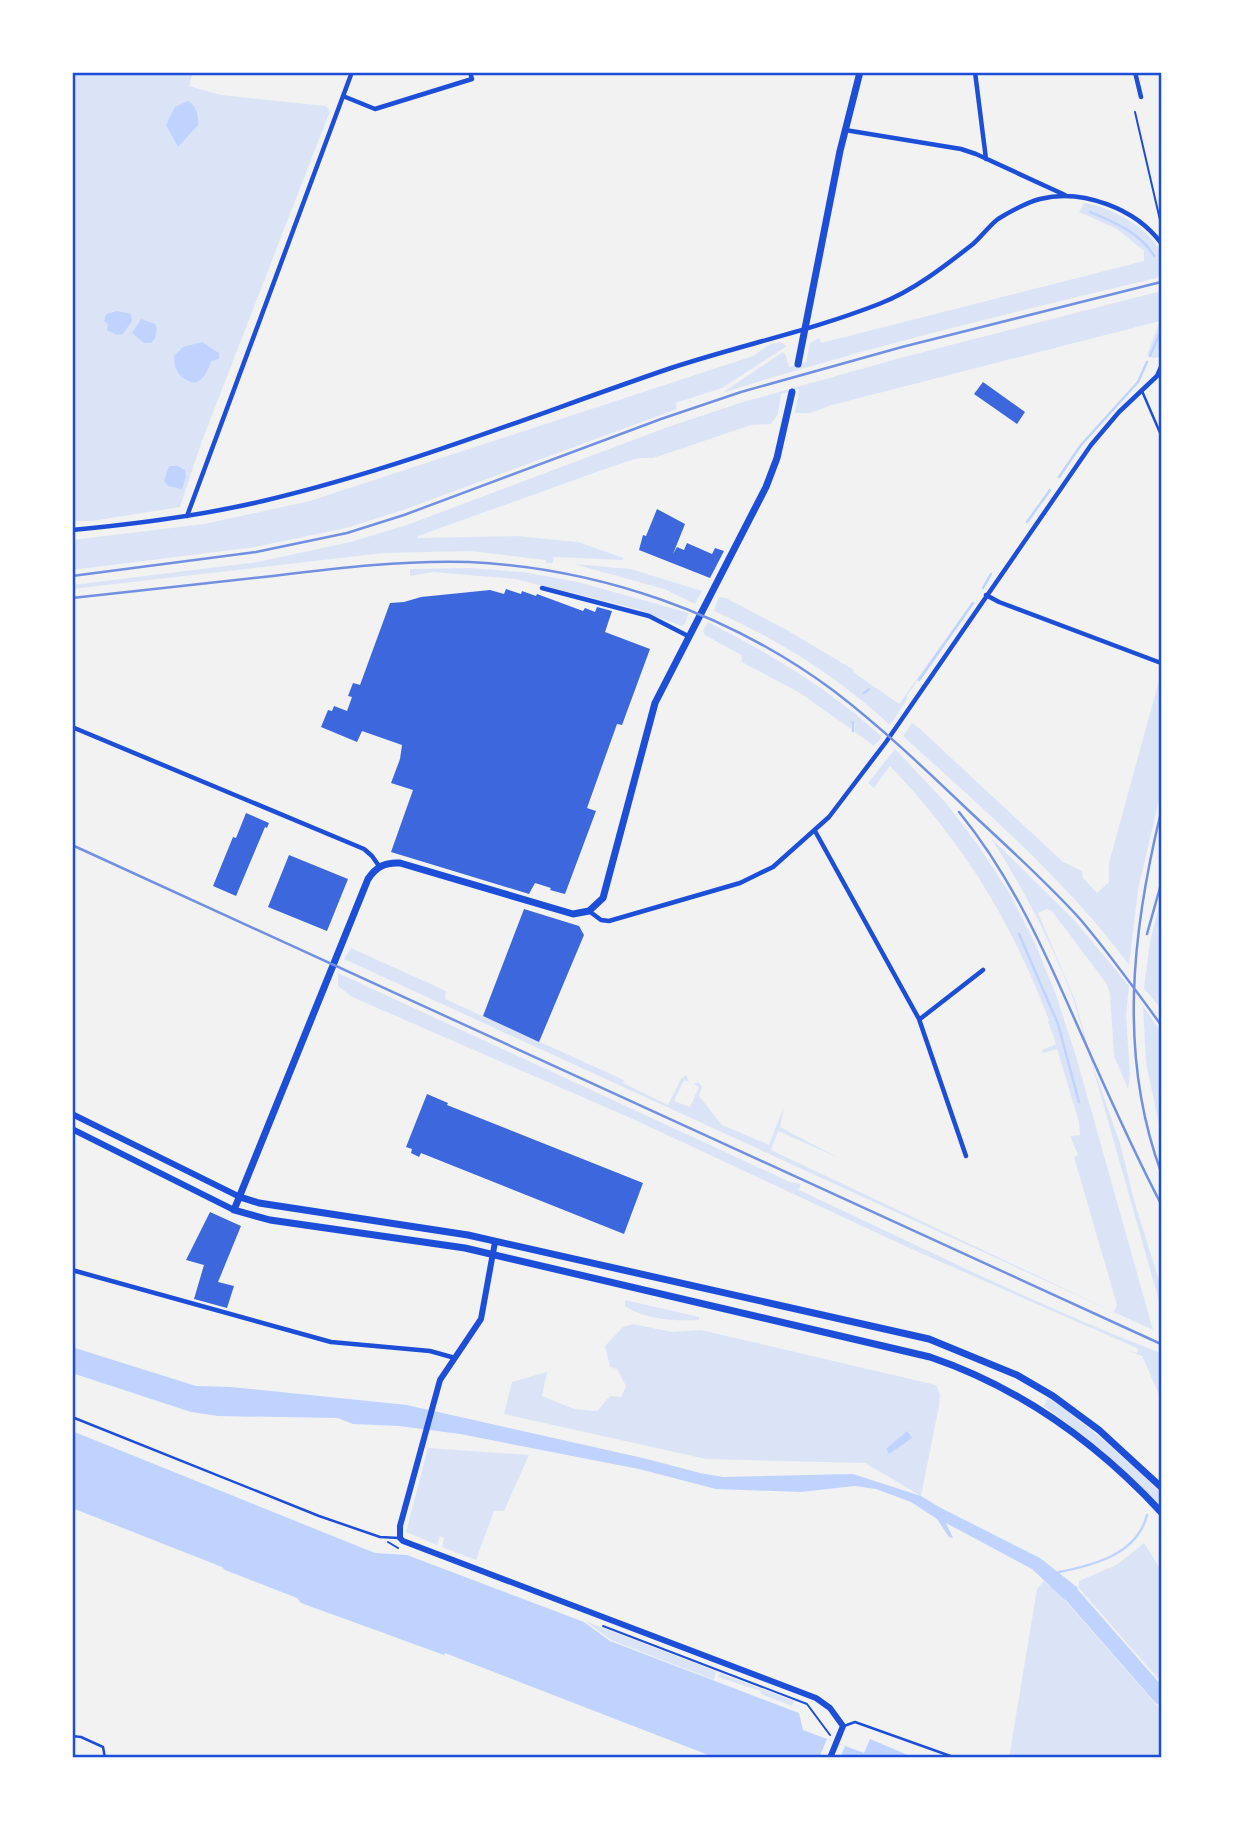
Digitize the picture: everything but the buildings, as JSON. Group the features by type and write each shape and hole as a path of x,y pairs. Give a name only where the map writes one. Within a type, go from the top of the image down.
{"main road":[{"path":"798,364 845,130 860,72"},
{"path":"234,1210 368,879 379,866 400,863 578,914 589,911 603,898 650,716 770,478 792,392"},
{"path":"72,1114 240,1197 259,1203 456,1233 876,1326 953,1347 1017,1375 1053,1396 1100,1430 1161,1487"},
{"path":"72,1129 234,1210 270,1220 461,1247 892,1347 953,1365 1002,1386 1046,1412 1107,1460 1161,1512"},
{"path":"495,1242 481,1319 440,1380 433,1401 400,1527 400,1538 816,1698 830,1708 843,1727 830,1758"}],"street":[{"path":"187,516 352,72"},
{"path":"343,96 375,109 472,79 470,72"},
{"path":"975,72 986,159"},
{"path":"1135,72 1141,97"},
{"path":"845,130 961,149 1066,196"},
{"path":"72,530 187,516 262,501 363,474 676,367 805,331 884,303 903,293 975,242 998,219 1040,199 1085,197 1123,212 1161,241"},
{"path":"589,911 601,920 609,921 740,883 773,867 815,831 840,806 1091,445 1119,412 1159,376 1161,367"},
{"path":"542,588 649,616 688,636"},
{"path":"986,595 1161,663"},
{"path":"72,727 363,849 379,866"},
{"path":"815,831 919,1019 966,1156"},
{"path":"919,1019 983,970"},
{"path":"72,1270 331,1342 430,1351 454,1358"}],"lane":[{"path":"1142,391 1161,435"},
{"path":"72,1417 319,1516 380,1536 400,1538"},
{"path":"843,1727 855,1722 956,1758"},
{"path":"72,1736 96,1742 103,1747 105,1758"}],"path":[{"path":"1135,112 1160,220 1161,241"},
{"path":"717,1670 807,1704 831,1737"}],"shaded area":[{"path":"72,72 193,72 189,86 221,95 326,106 330,111 202,441 180,507 92,521 72,521"},
{"path":"1084,203 1117,214 1149,236 1161,254 1161,277 886,345 722,393 783,352 789,367 806,362 810,343 819,338 821,343 1144,261 1144,251 1117,229 1079,212"},
{"path":"1161,291 1160,357 1147,355 1160,321 832,405 810,413 795,413 799,389 781,394 778,414 771,424 751,425 653,458 639,458 622,463 418,536 517,536 578,542 624,558 622,560 554,557 553,563 546,563 546,560 470,551 384,553 72,589 72,585 258,562 350,542 407,525 665,428 743,402 904,357"},
{"path":"781,342 787,346 722,388 676,403 677,409 403,510 346,528 255,547 72,570 72,540 204,524 310,501 753,356 770,344"},
{"path":"574,564 631,569 702,591 695,604 664,589"},
{"path":"469,568 523,572 578,582 689,613 685,624 681,626 637,609 515,579 433,572 410,576 410,569"},
{"path":"719,597 726,598 785,629 854,670 853,672 899,704 972,602 906,697 908,698 890,725 850,691 806,660 714,611"},
{"path":"708,622 799,674 842,703 882,737 874,746 855,732 855,723 852,721 851,729 800,693 742,662 741,655 705,635 703,631"},
{"path":"1161,680 1161,791 1138,890 1129,965 1078,903 1050,874 903,736 912,723 919,728 1063,862 1082,871 1083,878 1097,893 1109,882 1109,863"},
{"path":"895,749 947,804 980,848 1010,894 1035,943 1076,1056 1153,1330 344,959 351,948 446,991 445,999 624,1080 623,1083 668,1105 681,1079 686,1075 689,1082 684,1080 674,1101 690,1107 699,1087 694,1084 698,1082 702,1087 699,1096 722,1125 769,1145 784,1106 780,1127 839,1158 778,1131 771,1150 1114,1312 1117,1305 1074,1157 1078,1155 1070,1136 1080,1135 1079,1122 1057,1049 1043,1053 1042,1050 1056,1044 1049,1020 1001,916 963,854 941,825 890,766 874,788 868,783"},
{"path":"991,838 1076,922 1129,986 1126,1015 1130,1075 1128,1089 1114,1056 1110,993 1106,983 1052,911 1047,909 1038,913 1075,1000 1095,1072 1120,1143 1134,1200 1161,1287 1161,1308 1074,1001 1037,917"},
{"path":"1161,898 1161,1009 1144,988 1150,942"},
{"path":"338,973 790,1182 801,1184 799,1190 979,1275 1069,1316 1161,1353 1161,1399 1142,1356 1124,1349 1137,1353 1139,1349 907,1247 635,1120 352,997 338,986"},
{"path":"1143,1006 1161,1032 1161,1134 1146,1063"},
{"path":"625,1300 699,1317 699,1320 651,1317 625,1306"},
{"path":"633,1324 672,1332 701,1330 936,1385 940,1395 939,1406 921,1496 865,1463 706,1459 504,1414 512,1382 547,1372 542,1396 574,1409 597,1411 610,1396 621,1397 626,1386 617,1369 610,1367 605,1346 623,1327"},
{"path":"1050,1398 1148,1480 1161,1493 1161,1506 1097,1446 1044,1406"},
{"path":"428,1448 529,1455 504,1511 494,1511 476,1560 442,1547 444,1538 440,1536 437,1545 406,1532"},
{"path":"1144,1543 1161,1570 1161,1682 1078,1587 1079,1581 1118,1564"},
{"path":"1044,1581 1063,1598 1161,1710 1161,1758 1009,1758 1037,1589"},
{"path":"585,1621 716,1671 714,1680 611,1640"},
{"path":"720,1673 794,1701 792,1706 761,1694 761,1691 718,1677"}],"water":[{"path":"188,101 196,112 198,125 178,147 166,125 175,107"},
{"path":"117,311 131,314 132,321 123,334 117,335 107,330 108,324 104,321 106,314"},
{"path":"141,319 155,324 157,328 151,343 144,343 132,333"},
{"path":"202,342 219,353 219,359 211,361 203,378 194,383 179,374 174,356 183,347"},
{"path":"169,466 178,466 185,470 182,489 168,486 164,481"},
{"path":"72,1347 196,1386 231,1387 407,1405 723,1477 853,1474 921,1496 1040,1558 1078,1588 1065,1600 1032,1569 946,1523 953,1538 949,1537 937,1519 911,1502 876,1489 855,1486 801,1492 716,1489 639,1469 460,1434 399,1426 353,1424 338,1418 218,1416 191,1412 72,1373"},
{"path":"72,1431 375,1553 407,1555 584,1622 610,1641 799,1713 803,1730 864,1753 870,1739 915,1758 716,1758 445,1653 444,1655 301,1603 297,1598 72,1508"},
{"path":"907,1431 912,1438 889,1454 886,1449"}],"pier":[{"path":"827,1739 845,1746 840,1758 819,1758"}],"waterway":[{"path":"1090,212 1134,235 1154,256"},
{"path":"1150,356 1161,331"},
{"path":"1059,477 1081,445 1138,382 1147,362"},
{"path":"1027,522 1050,490"},
{"path":"983,588 991,574"},
{"path":"919,680 973,603"},
{"path":"864,693 869,689"},
{"path":"853,722 853,731"},
{"path":"1019,934 1058,1024 1079,1102"},
{"path":"1059,1572 1087,1566 1124,1548 1142,1528 1147,1515"},
{"path":"1057,1582 1071,1594 1161,1697"}],"railway":[{"path":"72,576 256,552 347,533 404,515 741,392 902,347 1161,282"},
{"path":"72,598 395,563 469,562 518,566 614,585 707,617 794,663 834,691 902,748 1067,905 1161,1025"},
{"path":"959,812 993,859 1035,933 1161,1204"},
{"path":"1161,812 1143,902 1134,993 1134,1038 1139,1083 1147,1128 1161,1172"},
{"path":"72,845 1161,1344"},
{"path":"1147,934 1161,884"}]}
